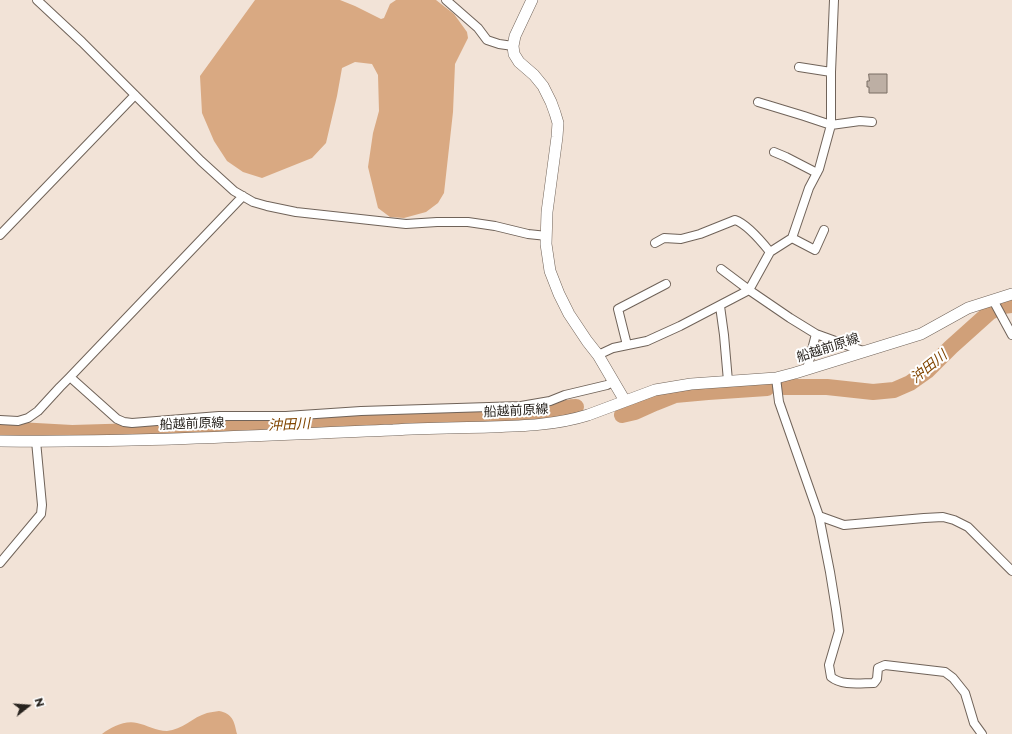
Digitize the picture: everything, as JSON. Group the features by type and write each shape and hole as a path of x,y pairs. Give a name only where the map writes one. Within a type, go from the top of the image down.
{"main road":[{"path":"532,0 515,36 513,46 514,54 519,62 534,75 543,86 558,123 547,212 546,244 550,271 569,314 598,355 625,401"},
{"name":"船越前原線","path":"0,441 70,442 149,440 419,428 521,426 552,423 577,418 655,390 691,384 776,378 807,370 863,351 921,334 968,308 1012,294"}],"street":[{"path":"37,0 234,191 253,202 296,212 406,224 468,222 495,226 528,234 547,236"},
{"path":"446,0 478,28 487,40 513,46"},
{"path":"598,355 612,348 647,341 720,306 749,290 770,252 792,238 809,188 819,169 831,125 831,72 834,0"},
{"path":"799,67 831,72"},
{"path":"0,235 135,95"},
{"path":"758,102 831,125 871,118"},
{"path":"774,152 817,173"},
{"path":"0,420 18,421 28,418 38,411 243,196"},
{"path":"655,243 664,238 681,239 700,234 735,220 740,222 759,239 770,252"},
{"path":"792,238 815,250 824,230"},
{"path":"721,269 749,290 816,334 863,351"},
{"path":"627,345 618,309 666,284"},
{"path":"993,300 1012,334"},
{"path":"720,306 728,381"},
{"path":"807,370 816,334"},
{"path":"70,377 117,419 132,423 219,416 286,416 362,411 521,406 550,401 565,395 607,385 613,382"},
{"path":"776,378 779,402 819,516 839,631 829,665 831,677 836,681 852,684 874,683 877,679 878,668 885,665 945,672 953,678 965,693 974,724 982,734"},
{"path":"0,563 41,514 42,505 36,441"},
{"path":"819,516 844,525 944,517 968,527 1012,571"}],"shaded area":[{"path":"255,0 340,0 381,19 384,18 390,4 396,0 436,0 454,14 467,32 468,38 455,64 453,112 444,193 438,203 426,212 404,218 390,217 378,208 368,167 373,133 379,111 378,75 372,64 355,62 342,68 326,143 312,158 262,178 243,172 227,161 214,141 202,113 200,76"},
{"path":"219,711 230,716 235,725 237,734 102,734 114,727 128,722 167,731 183,726 202,715"}],"building":[{"path":"869,74 887,74 887,93 869,93 867,81 869,81"}],"waterway":[{"name":"沖田川","path":"784,387 827,387 873,392 894,390 910,383 927,371 990,312 1003,306 1012,305"},
{"name":"沖田川","path":"622,415 635,412 675,395 767,388"},
{"name":"沖田川","path":"0,429 72,433 173,430 548,413 565,408 576,407"}]}
